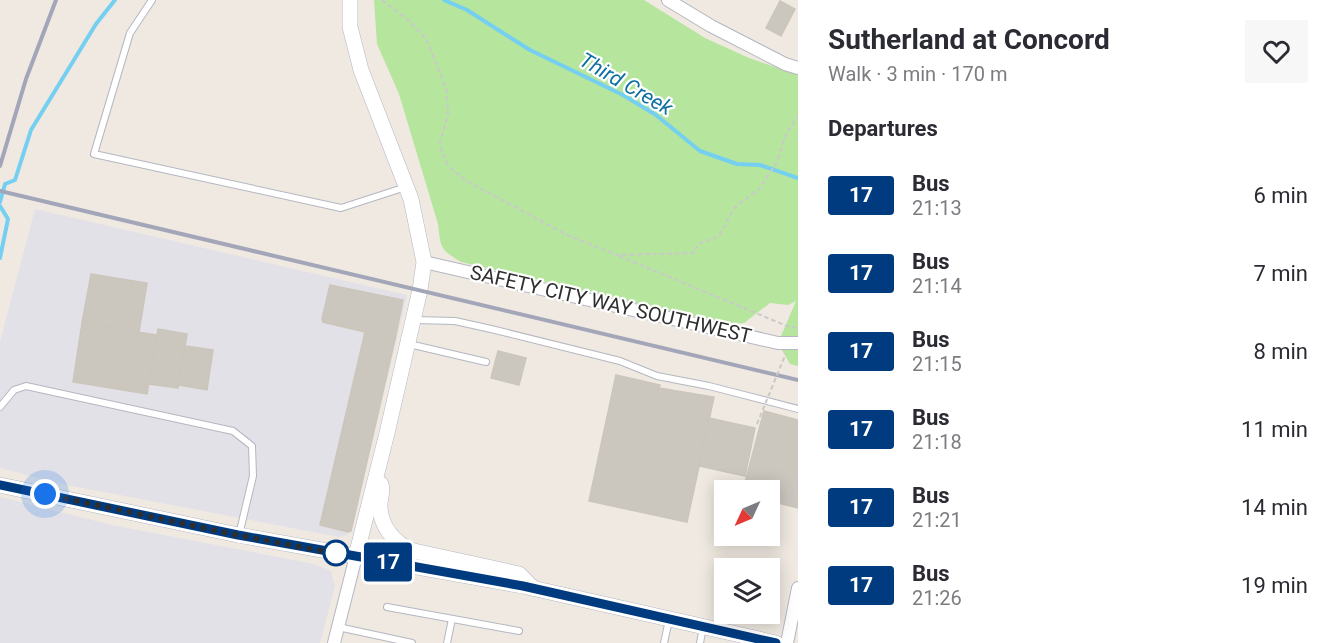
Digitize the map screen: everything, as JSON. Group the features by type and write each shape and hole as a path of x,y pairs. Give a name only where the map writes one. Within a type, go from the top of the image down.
{"street":[{"path":"334,643 414,320 424,262 411,199 361,70 350,27 350,0"},
{"path":"668,0 711,26 785,64 798,68"},
{"name":"SAFETY CITY WAY SOUTHWEST","path":"424,262 778,343 798,343"},
{"path":"378,470 383,490 380,504 383,522 388,532 399,544 414,551 519,574 533,588"},
{"path":"0,485 238,535 533,588 776,643"},
{"path":"787,643 798,588"}],"lane":[{"path":"152,0 130,33 94,154 340,208 406,187"},
{"path":"414,320 455,321 491,329 620,361 657,376 709,386 798,409"},
{"path":"408,344 486,362"},
{"path":"0,407 14,390 26,386 233,430 252,446 253,476 238,535"},
{"path":"387,606 519,631"},
{"path":"447,643 452,619"},
{"path":"664,643 669,619"},
{"path":"338,627 412,643"},
{"path":"700,643 703,627"},
{"path":"440,643 449,635"}],"path":[{"path":"382,0 409,21 427,40 447,91 448,115 441,142 442,153 449,167 465,180 567,235 787,326 798,328"},
{"path":"616,255 694,253 698,243 719,236 734,207 759,189 777,162 786,134 798,116"},
{"path":"757,424 786,353"}],"shaded area":[{"path":"35,209 407,295 352,530 347,535 340,537 62,484 0,468 0,342"},
{"path":"0,497 112,525 314,564 331,571 335,586 320,643 0,643"}],"green space":[{"path":"374,0 644,0 705,38 749,58 798,75 798,366 790,364 778,343 796,301 788,305 770,303 744,323 735,324 461,262 445,251 441,244 438,224 399,94 377,44"}],"building":[{"path":"780,1 795,9 781,36 766,28"},
{"path":"91,274 147,283 139,332 82,323"},
{"path":"330,285 403,300 395,339 323,322"},
{"path":"82,323 157,335 147,394 73,382"},
{"path":"158,329 187,334 178,388 149,384"},
{"path":"365,332 395,339 351,531 348,532 320,525"},
{"path":"185,346 213,350 207,390 178,385"},
{"path":"498,351 526,358 519,385 491,378"},
{"path":"616,375 660,385 659,388 714,397 687,522 589,501"},
{"path":"764,411 798,420 798,508 780,504 780,480 746,480"},
{"path":"709,418 755,428 745,476 699,466"}],"waterway":[{"path":"0,202 5,184 15,180 31,130 96,24 115,0"},
{"name":"Third Creek","path":"444,0 467,10 530,50 623,95 656,115 700,151 737,164 760,165 798,178"},
{"path":"0,206 8,219 0,258"}],"railway":[{"path":"0,166 26,79 56,0"},
{"path":"0,191 798,380"}],"bus line":[{"name":"17","path":"0,485 238,535 523,586 776,643"}],"route":[{"path":"45,494 339,554 336,553"}]}
